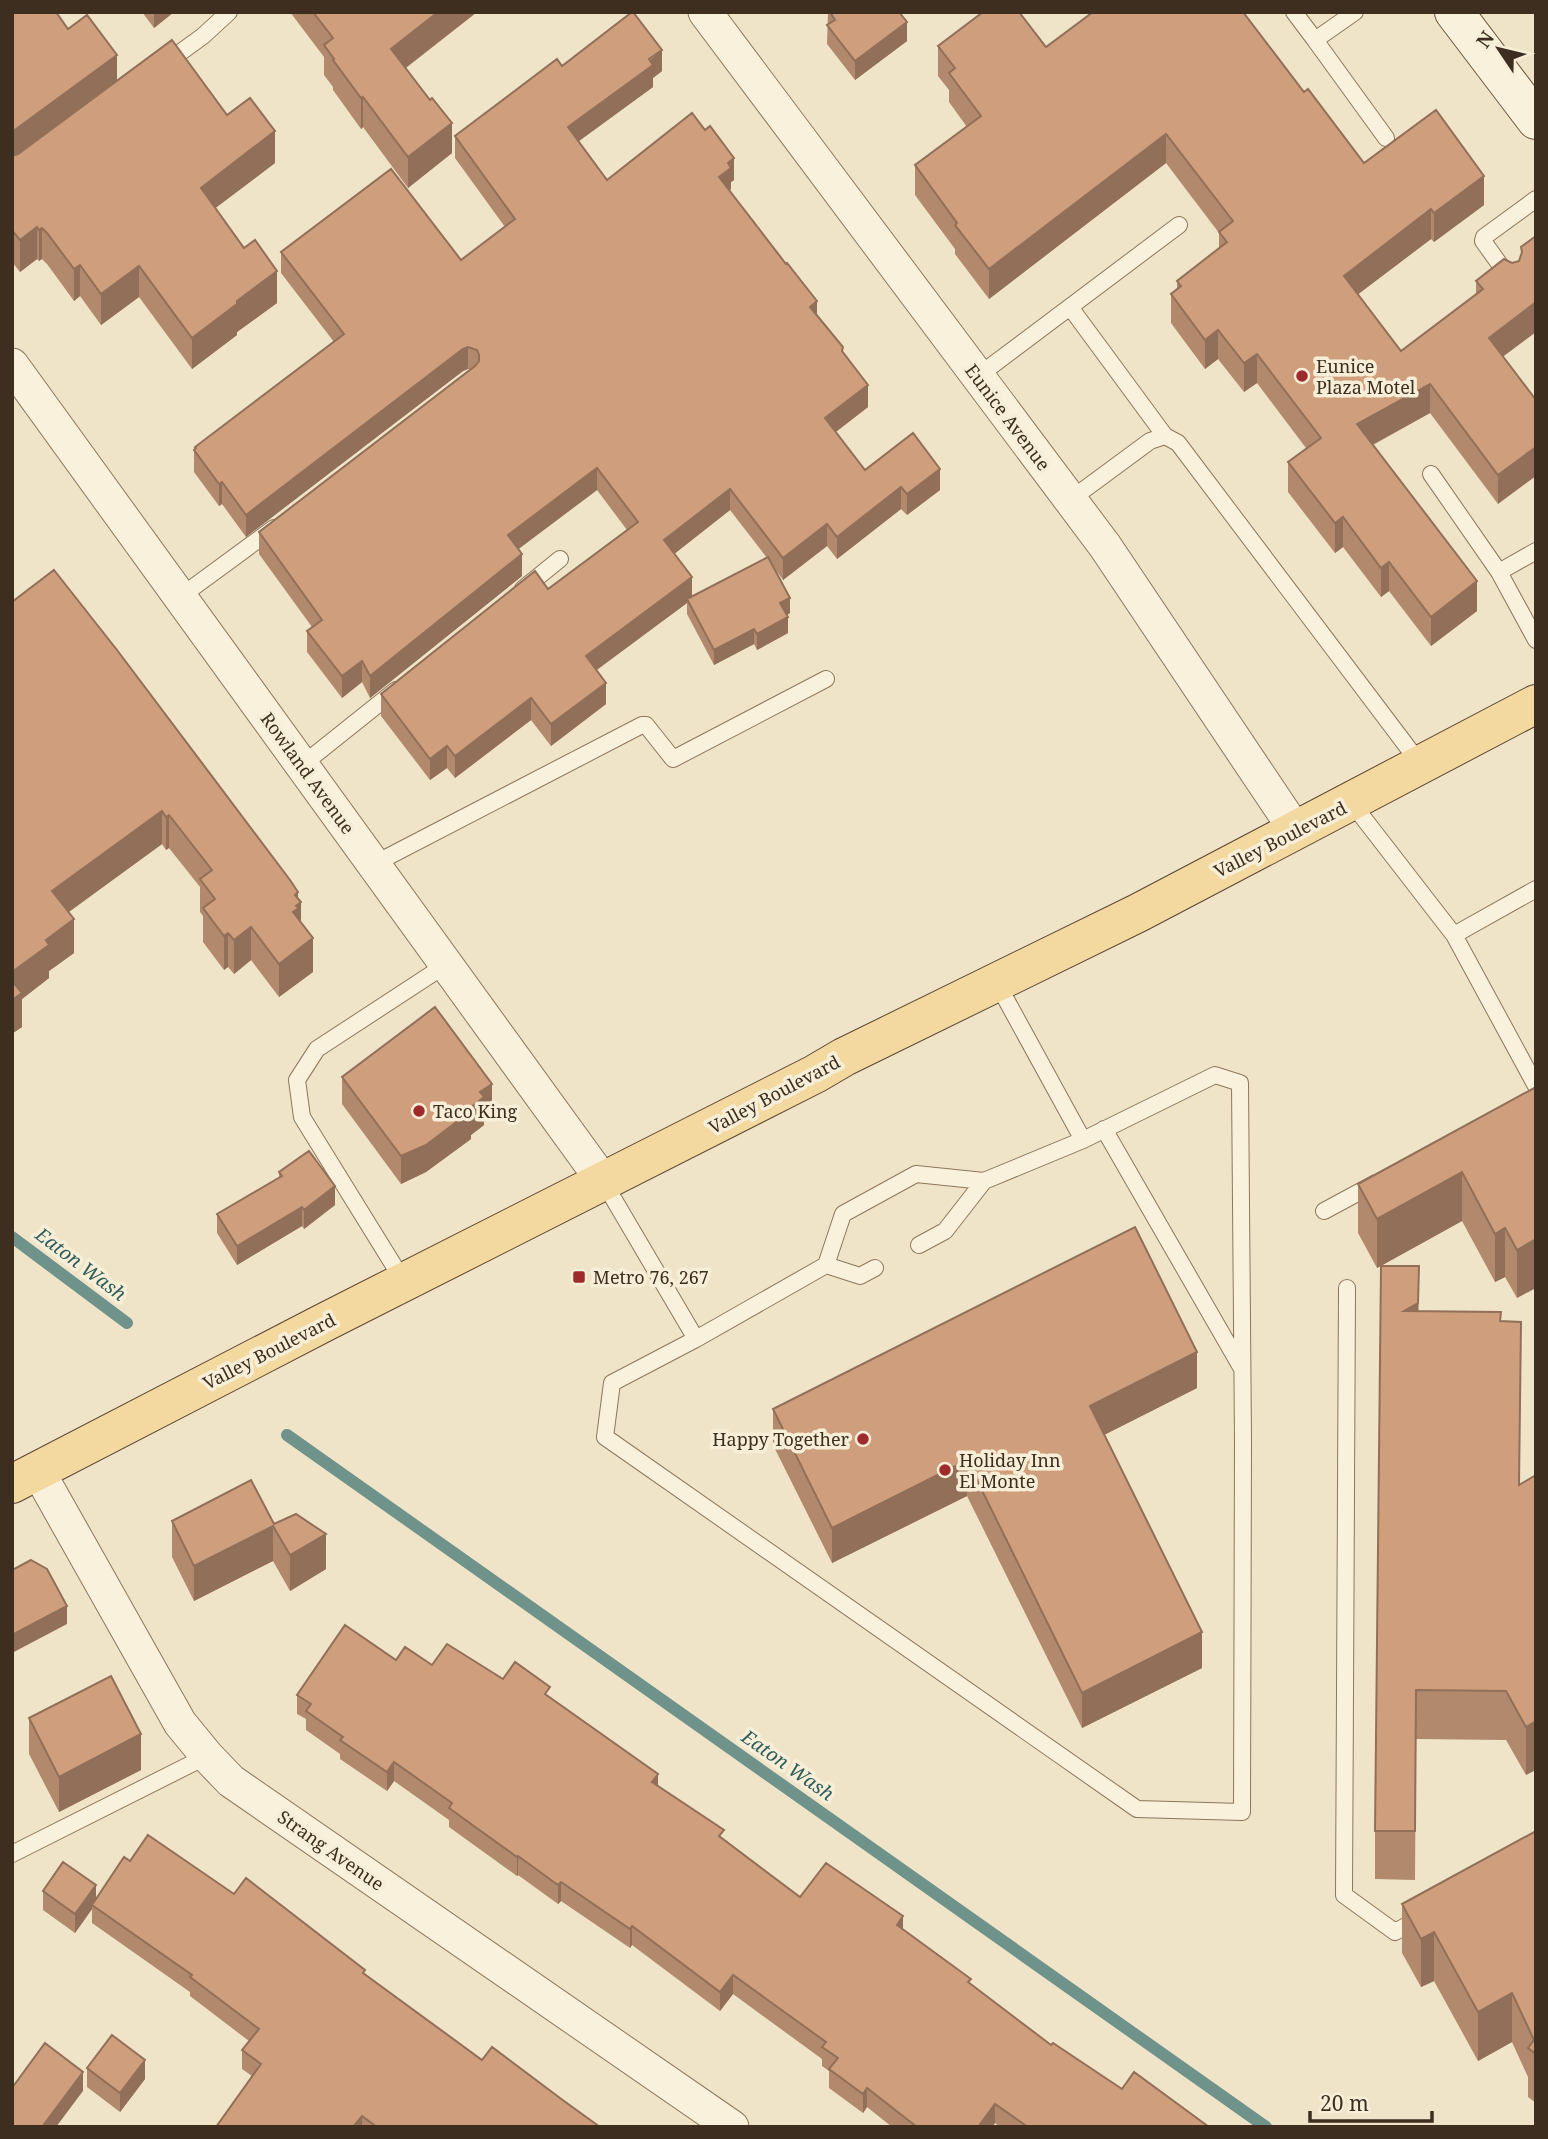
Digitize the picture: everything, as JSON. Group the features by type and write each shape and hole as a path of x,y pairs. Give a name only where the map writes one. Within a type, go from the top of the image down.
{"main road":[{"path":"1454,12 1536,120"},
{"name":"Valley Boulevard","path":"25,1477 844,1057 1138,913 1536,704"}],"street":[{"name":"Eunice Avenue","path":"705,12 1105,546 1296,831"},
{"name":"Rowland Avenue","path":"12,365 603,1181"},
{"name":"Strang Avenue","path":"25,1477 180,1724 231,1781 732,2127"}],"lane":[{"path":"147,78 203,36 229,12"},
{"path":"1293,12 1386,138"},
{"path":"1315,40 1355,12"},
{"path":"1513,282 1483,241 1484,237 1536,199"},
{"path":"978,376 1179,225"},
{"path":"1070,307 1165,436 1178,443 1421,765"},
{"path":"1070,500 1150,441 1165,436"},
{"path":"1431,474 1499,572 1536,640"},
{"path":"180,597 282,523"},
{"path":"1499,572 1536,551"},
{"path":"507,602 560,559"},
{"path":"302,765 410,679"},
{"path":"374,864 642,725 646,726 673,759 826,679"},
{"path":"1351,802 1454,935 1536,1086"},
{"path":"1454,935 1536,889"},
{"path":"404,1282 302,1117 297,1080 317,1049 447,964"},
{"path":"997,983 1083,1139"},
{"path":"1215,1075 1240,1083 1242,1812 1137,1809 605,1437 612,1383 696,1339 825,1265 843,1214 916,1174 984,1181 1083,1139 1215,1075"},
{"path":"1104,1129 1242,1369"},
{"path":"1324,1211 1394,1174"},
{"path":"603,1181 696,1339"},
{"path":"919,1245 945,1231 984,1181"},
{"path":"825,1265 860,1276 875,1268"},
{"path":"1347,1288 1344,1895 1395,1932 1430,1912"},
{"path":"12,1854 207,1756"}],"building":[{"path":"12,12 56,12 68,29 87,15 117,55 12,132"},
{"path":"313,12 438,12 391,49 430,100 432,98 452,123 408,157 333,60 324,45 333,38"},
{"path":"632,12 662,50 649,59 653,65 568,127 607,180 692,113 705,130 710,126 734,158 728,163 731,168 719,177 817,301 810,307 843,347 842,351 868,385 825,418 865,470 913,433 940,469 907,494 901,487 837,537 827,524 783,558 730,489 664,540 692,577 586,656 606,683 551,724 531,698 455,756 447,746 430,759 381,694 535,571 548,589 638,522 597,468 508,535 522,554 370,676 362,661 342,676 307,631 322,620 259,532 475,366 479,361 477,350 468,347 463,349 246,515 194,450 344,334 281,252 391,169 461,260 515,219 455,136 557,59 562,66"},
{"path":"830,12 899,12 907,22 855,61 827,25 835,20"},
{"path":"983,12 1019,12 1046,47 1093,12 1243,12 1304,92 1308,89 1364,163 1436,110 1484,176 1434,213 1431,209 1344,276 1401,351 1483,289 1476,281 1504,259 1512,263 1519,261 1521,247 1536,236 1536,302 1489,338 1536,400 1536,447 1498,475 1430,384 1357,424 1477,581 1431,617 1389,562 1381,568 1343,517 1335,523 1288,462 1321,438 1257,354 1244,363 1218,330 1205,340 1171,294 1181,286 1177,281 1227,242 1219,232 1233,221 1166,134 989,269 955,225 957,223 915,165 981,116 949,73 955,68 938,46"},
{"path":"172,40 227,115 250,98 275,131 201,188 244,248 255,240 277,271 192,338 139,266 101,294 80,265 74,269 42,228 39,230 37,227 20,240 12,230 12,156"},
{"path":"768,557 790,598 780,603 788,617 757,634 754,629 714,650 687,599"},
{"path":"54,570 298,892 295,895 301,902 296,906 299,908 293,912 313,938 279,964 251,927 234,940 228,933 224,936 203,908 215,899 200,879 212,870 169,815 166,817 162,811 52,891 74,919 46,940 49,945 12,972 12,602"},
{"path":"12,981 22,993 12,1000"},
{"path":"435,1007 492,1084 480,1092 484,1097 470,1108 471,1111 426,1145 401,1156 342,1077"},
{"path":"1536,1087 1536,1239 1517,1250 1505,1228 1495,1234 1462,1172 1377,1219 1358,1184"},
{"path":"309,1151 335,1186 304,1210 302,1207 237,1246 217,1214 282,1176 279,1172"},
{"name":"Holiday Inn El Monte","path":"1135,1227 1197,1352 1090,1406 1202,1632 1082,1693 967,1460 832,1528 773,1409"},
{"path":"1381,1266 1419,1266 1418,1303 1404,1311 1501,1312 1500,1321 1521,1322 1519,1485 1536,1475 1536,1721 1526,1727 1506,1691 1416,1690 1415,1831 1375,1831"},
{"path":"251,1480 274,1524 296,1514 326,1534 290,1555 273,1526 194,1566 172,1521"},
{"path":"31,1560 47,1569 67,1606 12,1635 12,1570"},
{"path":"345,1625 396,1660 405,1647 432,1665 447,1644 503,1679 515,1662 550,1687 545,1694 658,1774 652,1782 724,1830 719,1836 800,1897 826,1863 903,1916 897,1925 971,1979 968,1982 1051,2045 1053,2043 1122,2089 1134,2072 1209,2127 1028,2127 995,2104 978,2127 917,2127 867,2088 863,2094 829,2069 838,2058 822,2047 826,2042 733,1975 720,1992 632,1926 630,1929 561,1882 558,1885 517,1857 449,1808 452,1803 394,1762 387,1772 340,1740 343,1737 306,1711 311,1704 297,1695"},
{"path":"111,1676 141,1734 59,1777 29,1718"},
{"path":"1536,1831 1536,2054 1528,2048 1534,2040 1512,1993 1478,2012 1434,1932 1421,1939 1402,1904"},
{"path":"148,1835 234,1894 246,1878 365,1970 363,1973 482,2060 492,2047 600,2127 377,2127 362,2116 353,2127 216,2127 261,2064 242,2050 259,2029 190,1977 192,1975 92,1905 124,1857 130,1861"},
{"path":"63,1862 96,1885 75,1914 43,1891"},
{"path":"112,2035 145,2060 120,2093 87,2068"},
{"path":"45,2043 83,2072 42,2127 12,2127 12,2088"}],"waterway":[{"name":"Eaton Wash","path":"12,1237 127,1323"},
{"name":"Eaton Wash","path":"287,1435 1266,2127"}],"place":[{"name":"Eunice Plaza Motel","path":"1302,376"},
{"name":"Taco King","path":"419,1111"},
{"name":"Metro 76, 267","path":"579,1277"},
{"name":"Happy Together","path":"863,1439"},
{"name":"Holiday Inn El Monte","path":"945,1470"}]}
